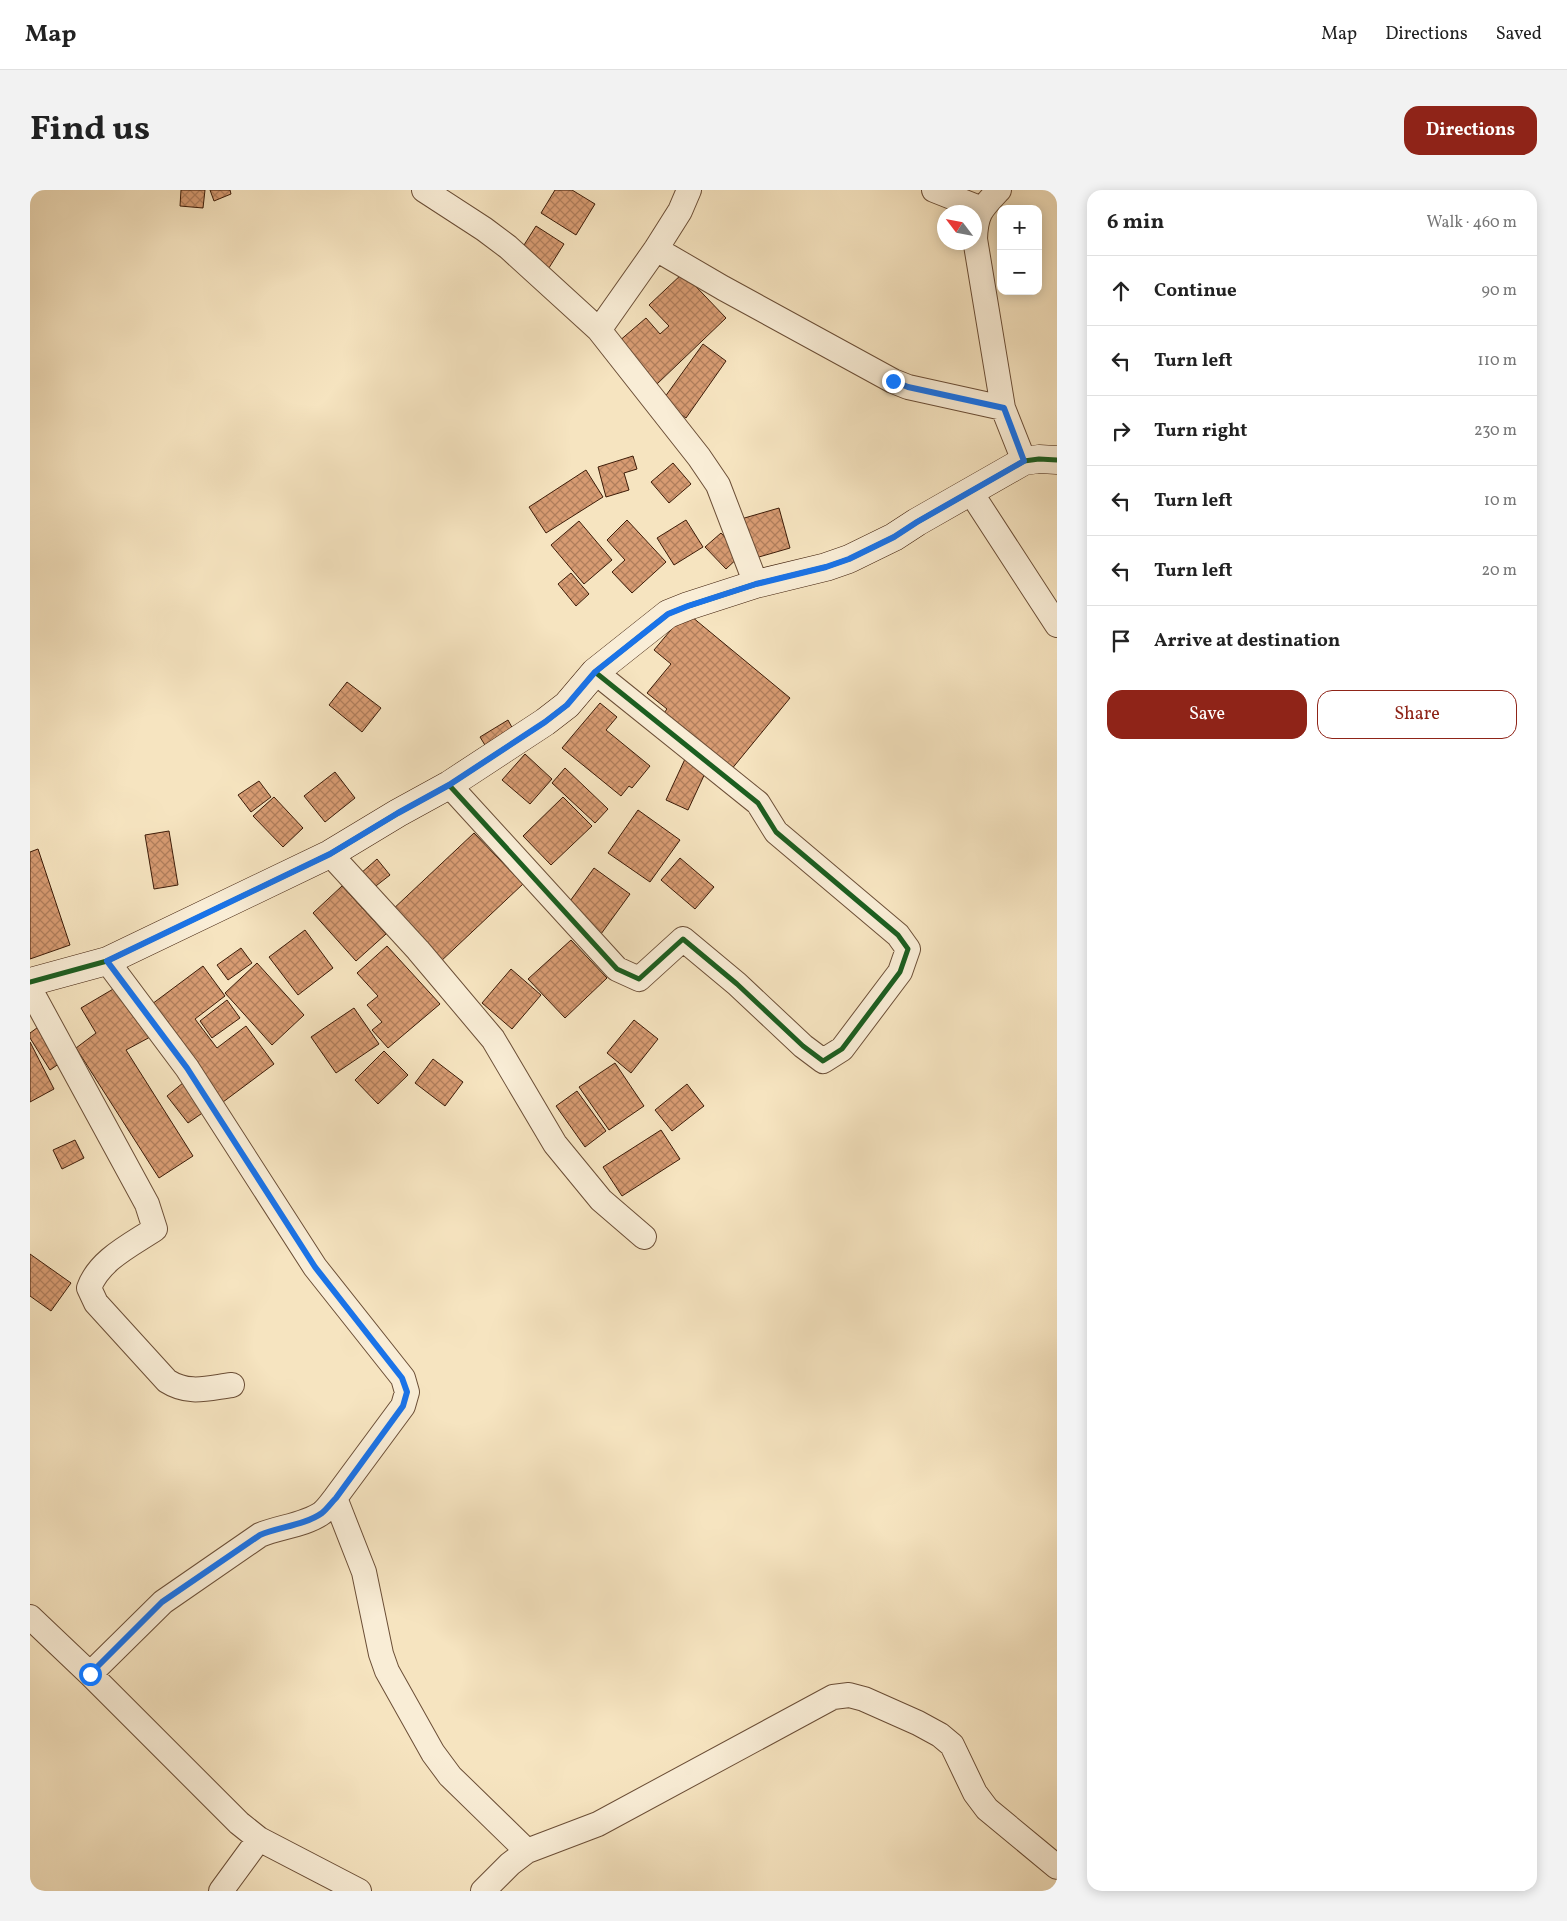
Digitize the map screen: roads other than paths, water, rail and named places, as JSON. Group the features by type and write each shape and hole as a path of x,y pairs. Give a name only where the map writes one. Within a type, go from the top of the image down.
{"street":[{"path":"424,190 484,228 508,247 599,330 699,457 718,485 756,584"},
{"path":"599,330 656,249 680,211 689,190"},
{"path":"934,190 974,205"},
{"path":"982,208 998,190"},
{"path":"656,249 893,381 908,387 1004,408"},
{"path":"977,250 1004,408 1024,461"},
{"path":"30,982 107,961 330,854 449,785 545,722 567,705 595,672 668,614 756,584 826,567 849,559 894,537 1024,461 1039,459 1057,460"},
{"path":"970,491 1057,624"},
{"path":"449,785 617,969 639,979 683,939 737,984 803,1046 823,1062 842,1049 900,972 908,950 898,935 776,832 758,803 595,672"},
{"path":"330,854 418,950 493,1039 555,1144 601,1200 644,1237"},
{"path":"90,1674 162,1602 260,1535 310,1520 323,1512 336,1498 403,1406 407,1392 402,1378 315,1267 187,1068 107,961"},
{"path":"30,988 146,1204 155,1229 104,1264 93,1276 88,1288 96,1303 167,1382 178,1388 191,1390 232,1385"},
{"path":"336,1498 364,1572 381,1654 387,1671 434,1753 450,1776 527,1851"},
{"path":"30,1617 90,1674 239,1823 259,1839 359,1891"},
{"path":"482,1891 510,1864 527,1851 598,1824 833,1697 848,1695 864,1699 918,1723 952,1744 975,1793 987,1809 1057,1867"},
{"path":"222,1891 259,1839"}]}
